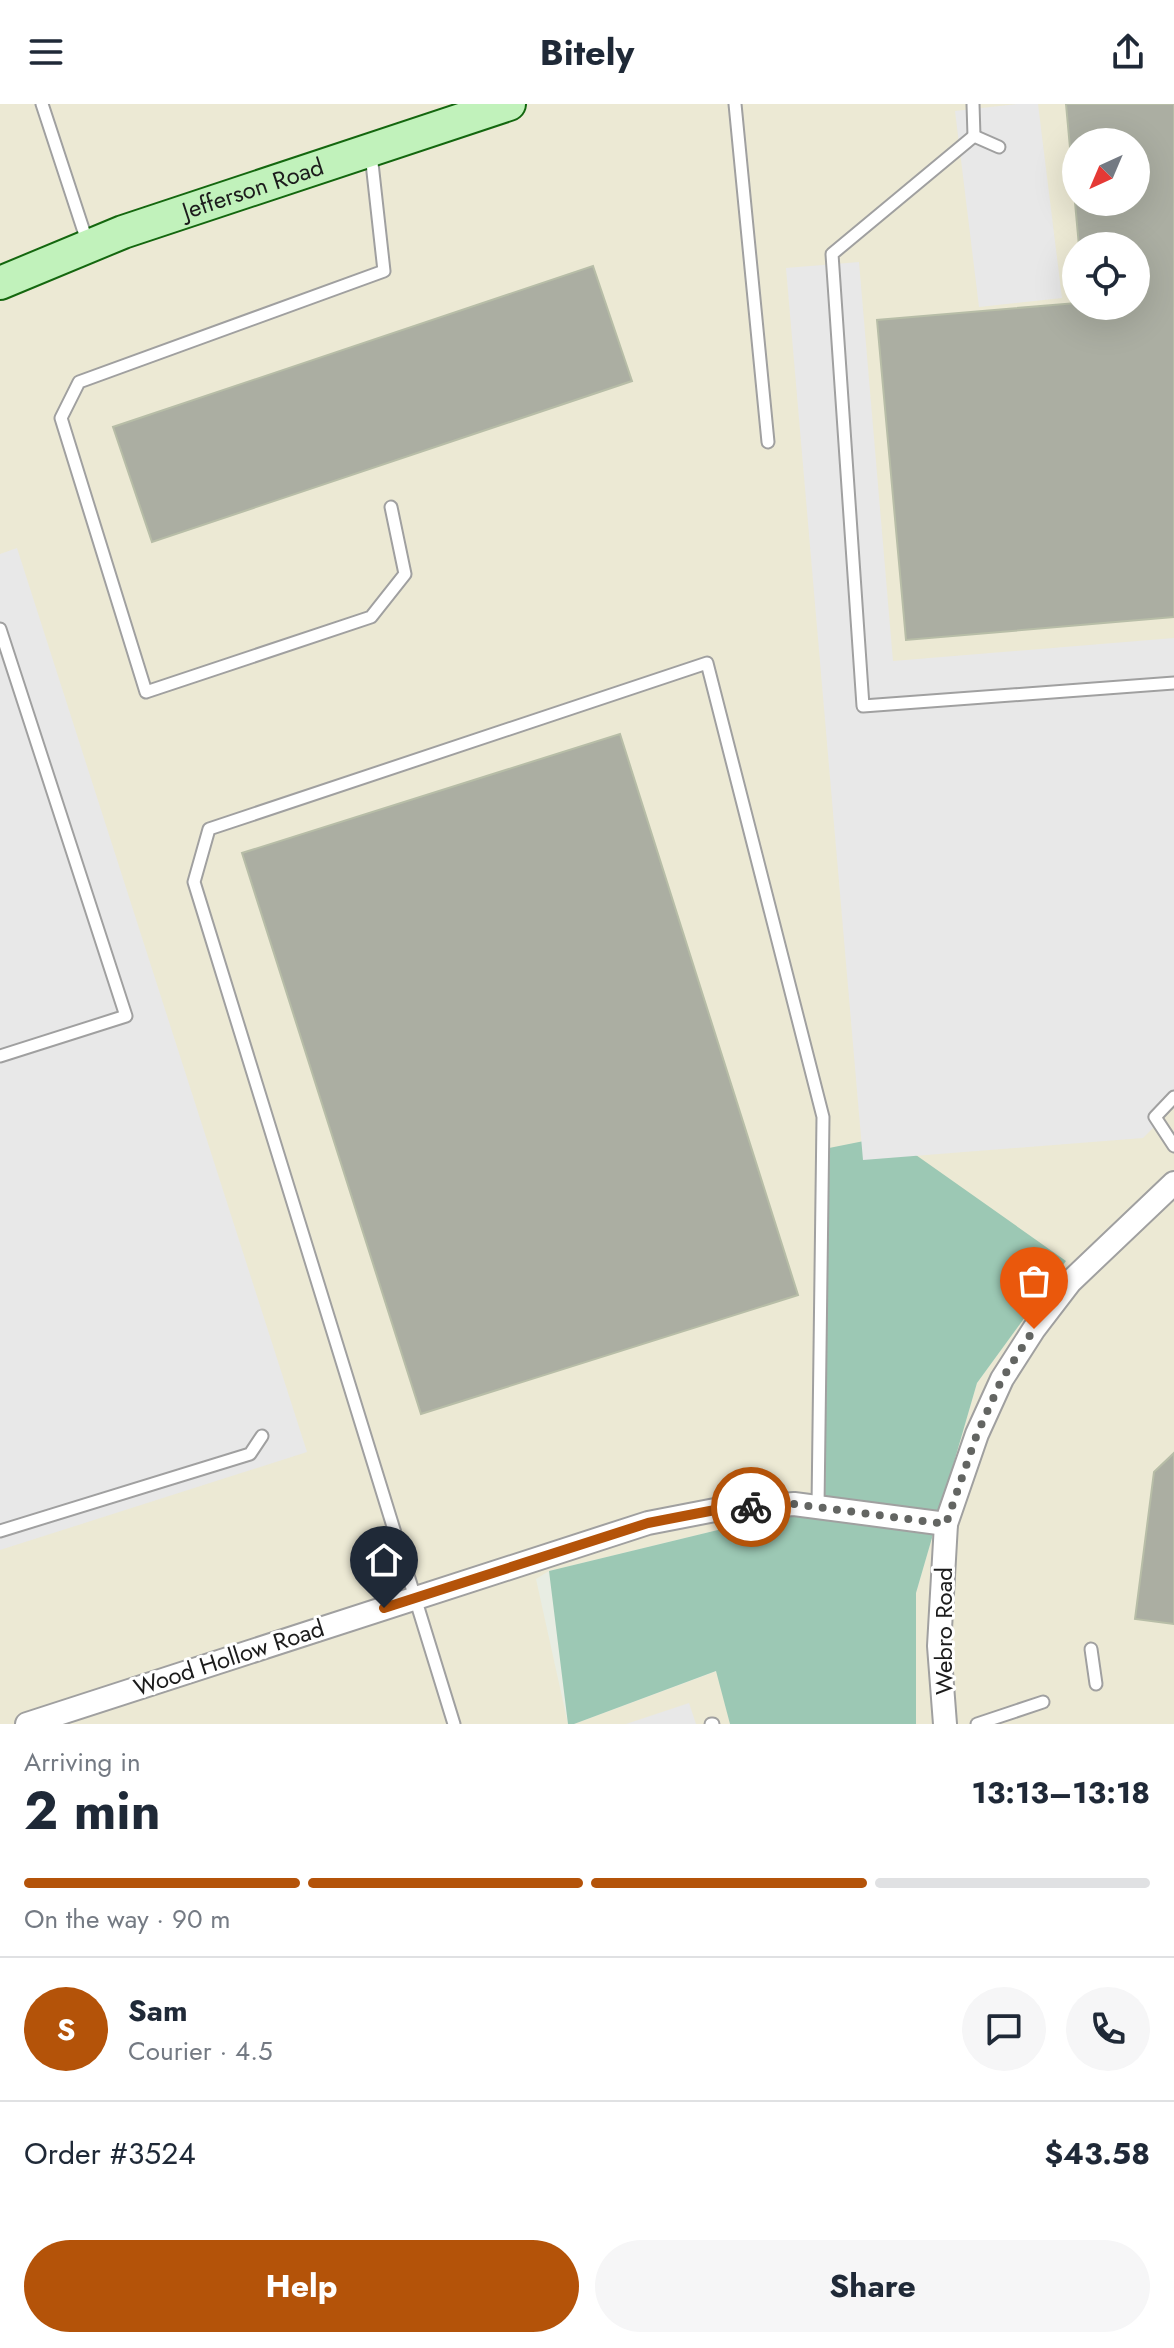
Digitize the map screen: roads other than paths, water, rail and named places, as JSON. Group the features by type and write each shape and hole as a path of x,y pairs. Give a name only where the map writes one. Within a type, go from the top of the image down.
{"main road":[{"name":"Jefferson Road","path":"0,283 137,228 509,104"}],"street":[{"name":"Webro Road","path":"945,1724 939,1646 946,1524 977,1434 1002,1379 1034,1329 1070,1282 1174,1183"},
{"name":"Wood Hollow Road","path":"27,1724 648,1523 715,1510 794,1504 946,1524"}],"lane":[{"path":"42,104 89,246"},
{"path":"735,104 768,442"},
{"path":"973,104 974,136"},
{"path":"974,136 999,147"},
{"path":"974,136 832,254 863,706 1174,683"},
{"path":"371,149 384,271 79,382 61,418 146,692 371,617 405,574 391,507"},
{"path":"0,629 126,1016 0,1056"},
{"path":"454,1724 194,882 209,829 707,663 823,1117 818,1507"},
{"path":"1174,1097 1155,1117 1174,1146"},
{"path":"0,1531 250,1454 262,1436"},
{"path":"1091,1649 1096,1684"},
{"path":"977,1724 1043,1702"}]}
